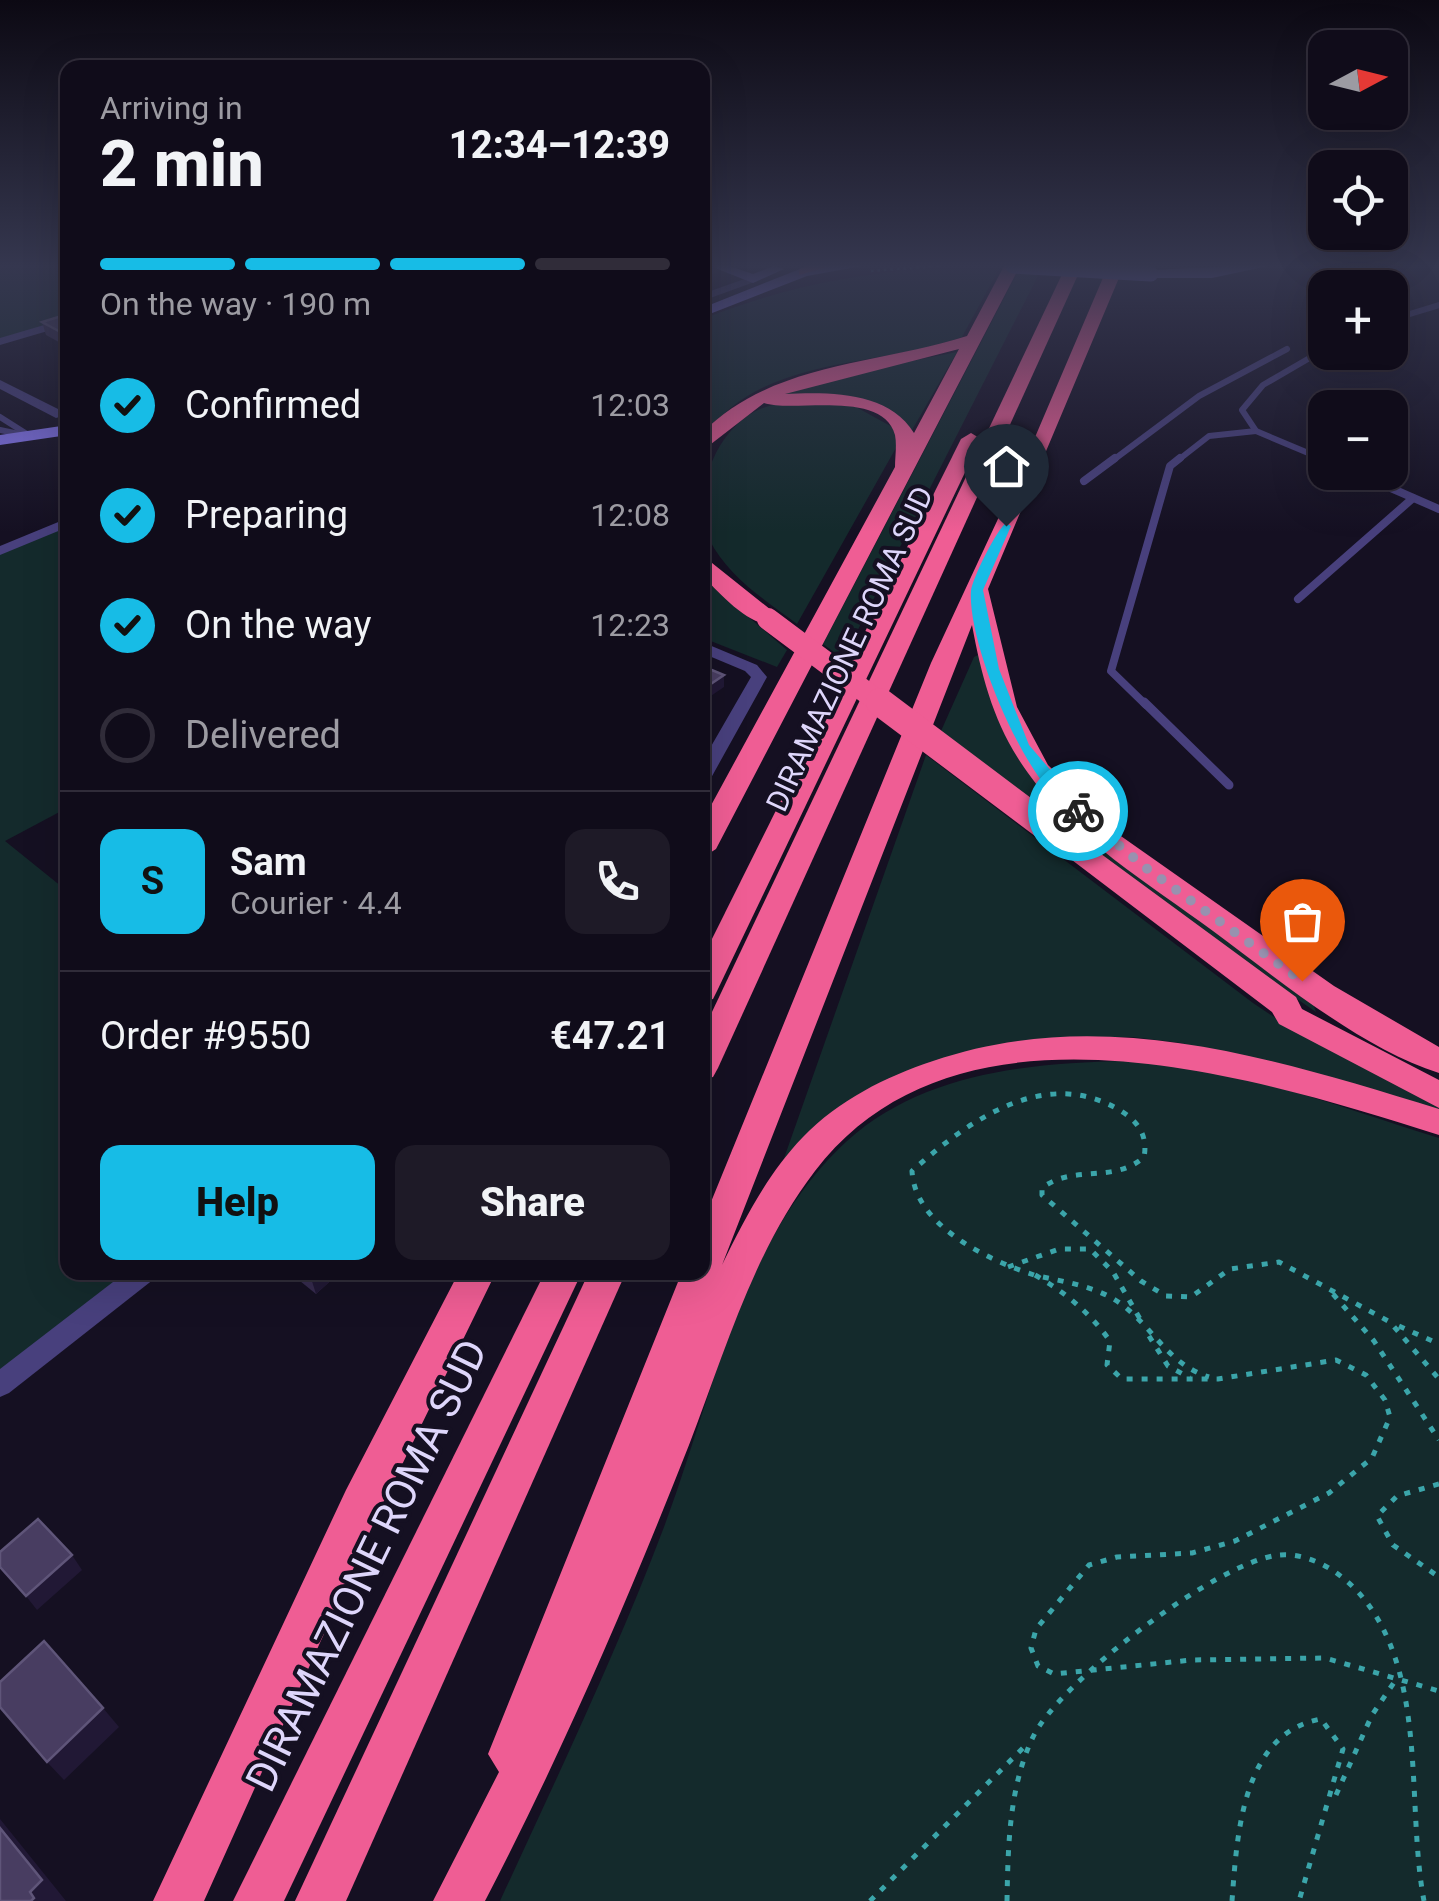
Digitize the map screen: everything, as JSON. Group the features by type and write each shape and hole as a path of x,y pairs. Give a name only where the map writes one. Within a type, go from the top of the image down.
{"highway":[{"path":"710,436 726,418 748,404 820,374 924,355"},
{"path":"710,834 965,355"},
{"name":"DIRAMAZIONE ROMA SUD","path":"710,975 1013,355"},
{"name":"DIRAMAZIONE ROMA SUD","path":"710,1051 1033,355"},
{"path":"710,1251 921,717 1078,355"},
{"path":"748,404 822,399 876,410 896,420 904,432 904,470"},
{"path":"710,570 768,620 1285,1004 1300,1008 1439,1081"},
{"path":"977,590 1006,711 1022,746 1052,786 1120,848 1302,981 1372,1027 1439,1062"},
{"path":"1285,1004 1290,1016 1439,1094"},
{"path":"456,1901 584,1650 757,1234 803,1160 842,1123 877,1098 930,1074 1012,1052 1068,1047 1139,1049 1208,1060 1323,1086 1439,1122"},
{"path":"180,1896 361,1504 474,1280"},
{"name":"DIRAMAZIONE ROMA SUD","path":"258,1901 560,1280"},
{"path":"320,1901 604,1280"},
{"path":"456,1901 698,1280"}],"street":[{"path":"2,385 23,380"},
{"path":"2,385 60,420"},
{"path":"0,440 30,436 60,424"},
{"path":"0,551 60,525"},
{"path":"710,649 748,666 759,678 710,764"},
{"path":"0,1385 135,1280"}],"lane":[{"path":"1084,481 1108,459 1198,396 1276,355"},
{"path":"1256,431 1242,410 1263,385 1308,359"},
{"path":"0,418 30,436"},
{"path":"0,430 30,436"},
{"path":"1228,785 1111,671 1170,466 1209,436 1256,431 1308,453"},
{"path":"1395,490 1439,508"},
{"path":"1298,598 1413,498"}],"path":[{"path":"1218,1379 1200,1376 1178,1362 1158,1346 1142,1322 1103,1292 988,1260 933,1216 914,1193 912,1170 941,1143 994,1110 1038,1094 1062,1092 1114,1105 1141,1130 1146,1150 1139,1163 1121,1171 1056,1176 1042,1188 1042,1196 1141,1281 1166,1296 1191,1298 1230,1269 1264,1261 1299,1270 1390,1322 1439,1344"},
{"path":"1008,1267 1063,1244 1086,1247 1116,1276 1168,1366 1200,1380"},
{"path":"1034,1275 1055,1285 1102,1330 1110,1342 1106,1364 1112,1373 1141,1382 1218,1379 1321,1360 1351,1365 1366,1374 1385,1400 1390,1417 1386,1435 1372,1458 1329,1493 1235,1542 1192,1553 1117,1557 1089,1565 1036,1629 1030,1648 1038,1666 1054,1674 1192,1660 1325,1658 1439,1691"},
{"path":"1326,1287 1367,1332 1439,1440"},
{"path":"1390,1322 1404,1334 1427,1371 1439,1379"},
{"path":"1439,1484 1397,1496 1377,1516 1381,1532 1397,1550 1439,1577"},
{"path":"870,1901 1032,1739 1055,1701 1086,1673 1124,1641 1198,1594 1265,1558 1280,1555 1304,1558 1330,1568 1354,1588 1382,1628 1397,1678 1424,1901"},
{"path":"1299,1901 1302,1876 1368,1731 1378,1698 1397,1678"},
{"path":"1232,1901 1254,1778 1270,1742 1288,1724 1321,1719 1342,1749 1332,1804"},
{"path":"1007,1901 1012,1816 1032,1739"}],"green space":[{"path":"710,355 889,355 787,378 755,392 727,412 710,431"},
{"path":"955,355 912,430 886,409 779,396 794,388 866,370"},
{"path":"975,355 998,355 843,659 823,644"},
{"path":"807,401 856,407 896,429 897,446 797,624 748,587 726,565 710,541 710,466 717,451 727,435 754,412"},
{"path":"56,527 60,529 60,812 5,841 60,885 60,1280 136,1280 0,1385 0,551"},
{"path":"710,584 787,650 777,667 710,641"},
{"path":"980,654 1023,763 1313,1004 1316,1012 1198,931 941,731 974,657"},
{"path":"926,755 1253,1003 1301,1035 1439,1108 1439,1117 1181,1043 1132,1037 1055,1038 976,1052 782,1164"},
{"path":"1125,1061 1205,1070 1244,1079 1439,1138 1439,1901 500,1901 646,1574 715,1373 755,1271 811,1180 847,1141 877,1118 943,1086 1015,1069"}],"building":[{"path":"710,669 724,675 710,685"},
{"path":"38,1519 72,1555 26,1596 0,1567 0,1552"},
{"path":"44,1641 103,1708 47,1762 0,1707 0,1682"},
{"path":"0,1828 42,1880 30,1892 34,1898 31,1901 0,1901"}],"way so far":[{"path":"1078,811 1146,868 1302,981"}],"route":[{"path":"1006,526 977,590 993,669 1022,746 1044,777 1078,811"}]}
